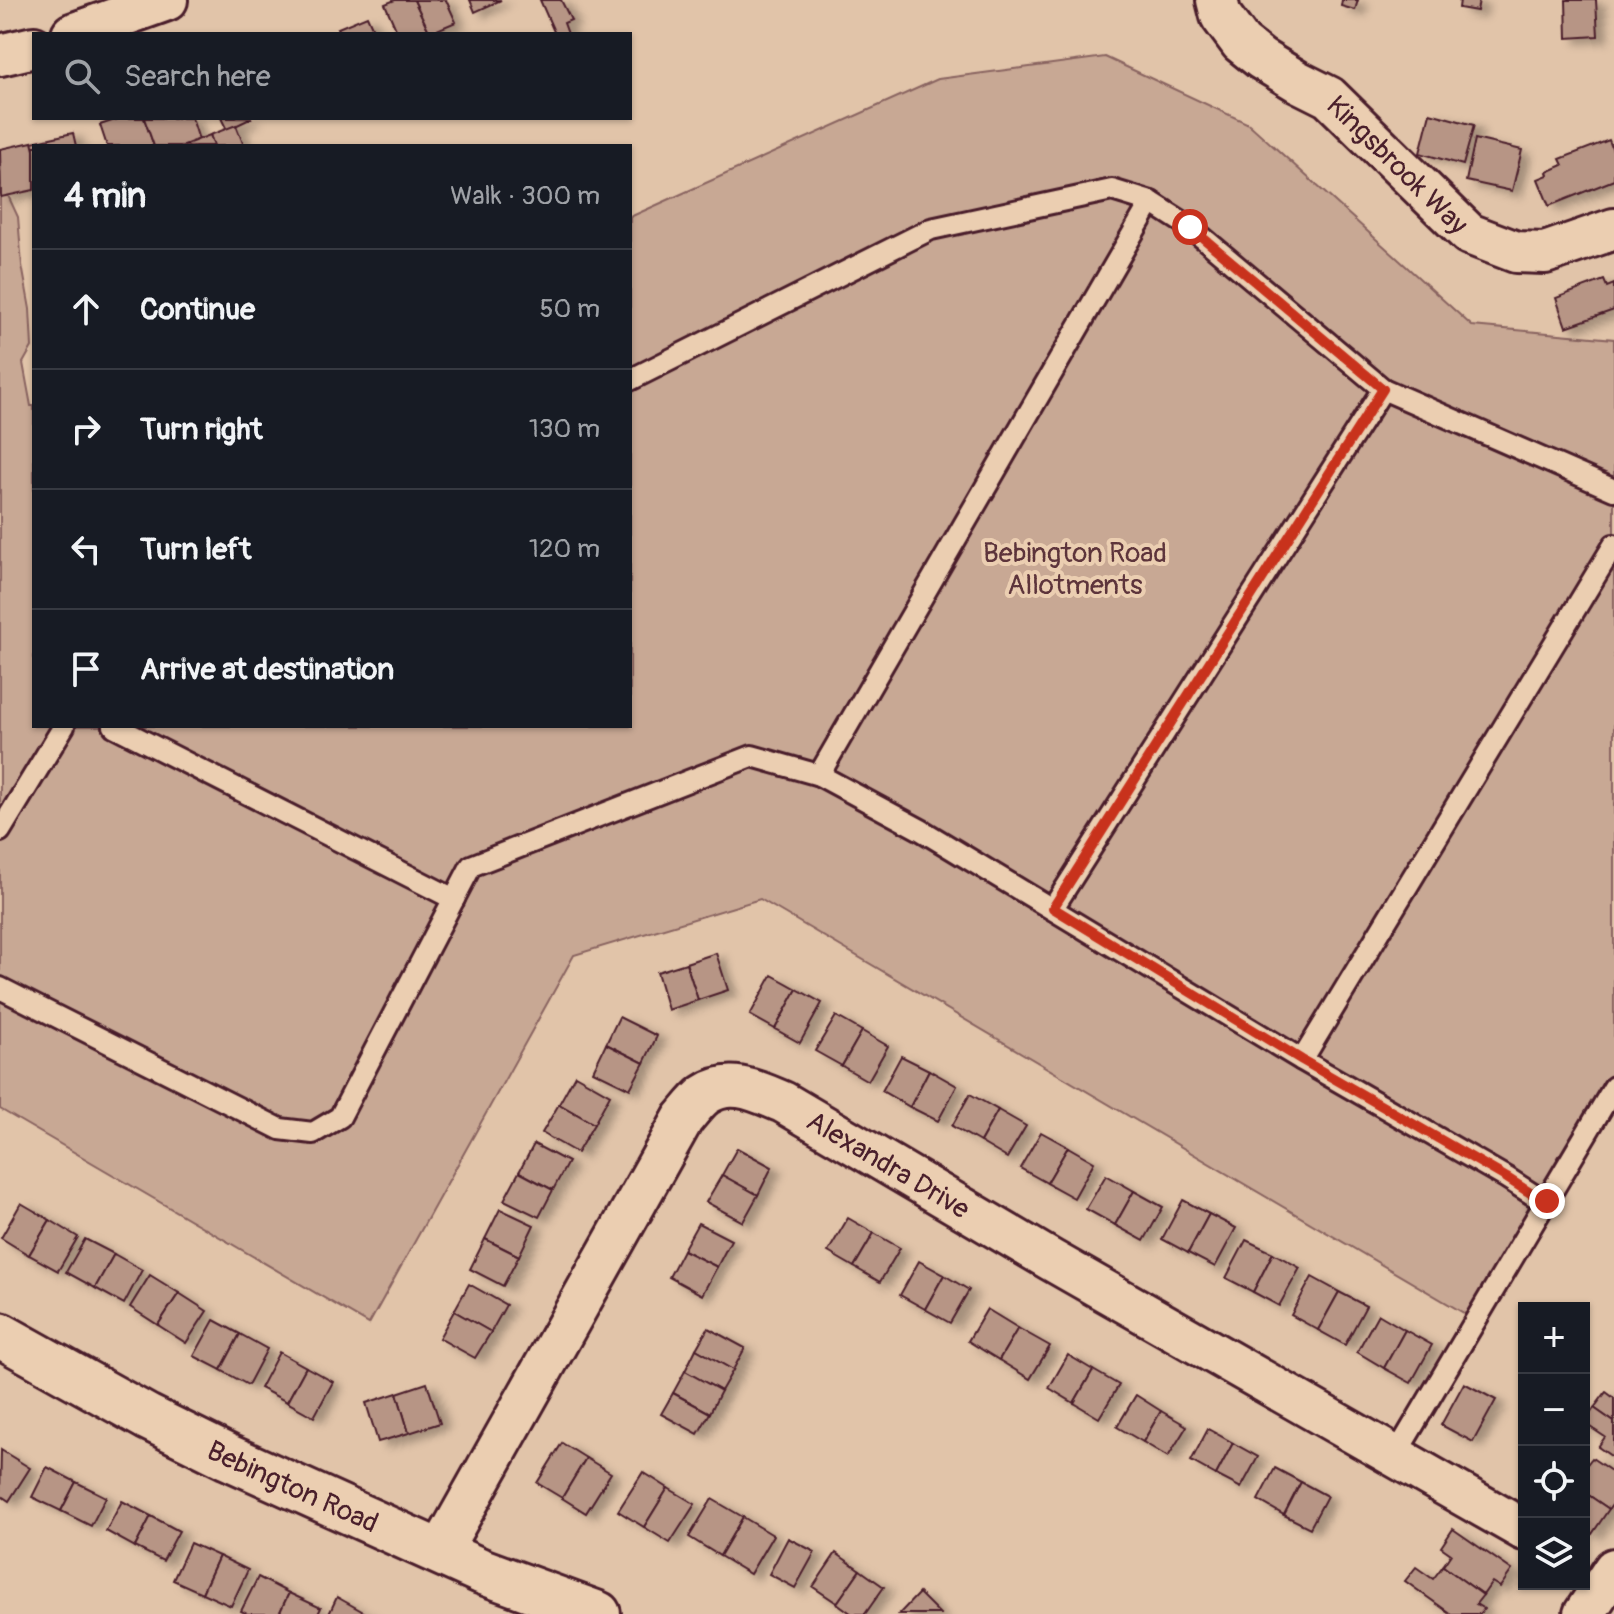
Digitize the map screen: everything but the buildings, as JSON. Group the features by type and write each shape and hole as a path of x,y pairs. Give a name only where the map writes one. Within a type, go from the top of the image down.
{"main road":[{"name":"Bebington Road","path":"0,1335 147,1417 228,1457 481,1571 540,1604 598,1614"}],"street":[{"name":"Kingsbrook Way","path":"1217,0 1221,16 1241,43 1261,59 1329,97 1469,234 1516,252 1545,253 1614,229"},
{"path":"77,32 147,4"},
{"path":"0,55 32,48"},
{"name":"Alexandra Drive","path":"440,1552 683,1119 706,1095 728,1086 747,1087 783,1102 1065,1268 1518,1527"},
{"path":"1584,1614 1602,1571"}],"lane":[{"path":"632,379 931,229 1112,190 1151,202 1190,227 1383,389 1614,490"},
{"path":"819,775 1151,202"},
{"path":"1053,908 1383,389"},
{"path":"1302,1060 1614,545"},
{"path":"0,831 63,728"},
{"path":"118,728 454,899"},
{"path":"0,988 280,1129 313,1133 340,1117 471,866 752,756 819,775 921,830 1546,1203"},
{"path":"1395,1456 1614,1087"}],"green space":[{"name":"Bebington Road Allotments","path":"1105,57 1249,124 1472,326 1614,339 1614,1109 1416,1439 1467,1315 760,899 574,955 369,1324 0,1109 0,186 6,191 18,217 30,309 32,347 23,363 32,406 32,728 632,728 632,216 938,79"}],"route":[{"path":"1190,227 1383,389 1053,908 1302,1060 1547,1201"}]}
